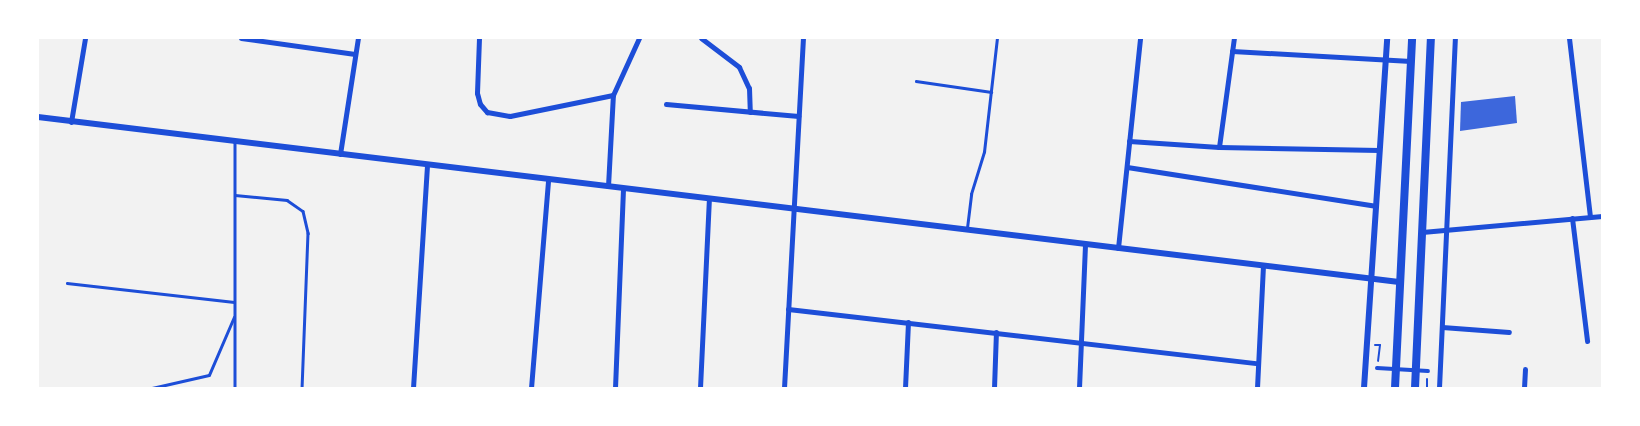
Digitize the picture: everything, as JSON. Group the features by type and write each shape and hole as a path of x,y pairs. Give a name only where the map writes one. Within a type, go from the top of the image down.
{"main road":[{"path":"1395,388 1412,38"},
{"path":"1416,388 1431,38"}],"street":[{"path":"70,122 84,38"},
{"path":"241,38 355,54"},
{"path":"340,154 358,38"},
{"path":"479,38 477,93 480,104 487,112 510,116 613,95"},
{"path":"608,186 613,95 639,38"},
{"path":"701,38 740,67 749,88 750,112"},
{"path":"784,388 803,38"},
{"path":"1118,248 1140,38"},
{"path":"1220,147 1234,38"},
{"path":"1364,388 1387,38"},
{"path":"1439,388 1455,38"},
{"path":"1569,38 1590,217"},
{"path":"1232,51 1411,61"},
{"path":"666,104 798,116"},
{"path":"38,118 1399,282"},
{"path":"1129,141 1220,147 1379,150"},
{"path":"413,388 427,164"},
{"path":"1127,167 1375,206"},
{"path":"531,388 548,179"},
{"path":"615,388 623,188"},
{"path":"700,388 709,198"},
{"path":"1422,232 1602,216"},
{"path":"1572,218 1587,341"},
{"path":"1078,388 1085,244"},
{"path":"1257,388 1263,265"},
{"path":"788,309 1081,341 1258,363"},
{"path":"906,388 908,322"},
{"path":"1442,327 1510,332"},
{"path":"994,388 996,332"},
{"path":"1377,368 1428,371"},
{"path":"1524,369 1524,388"}],"lane":[{"path":"967,230 971,194 984,152 997,38"},
{"path":"916,81 991,92"},
{"path":"235,141 234,316 236,388"},
{"path":"235,195 286,200 302,211 308,233 302,388"},
{"path":"67,283 234,302"},
{"path":"152,388 209,375 234,316"}],"path":[{"path":"1377,368 1380,345"},
{"path":"1427,388 1428,371"}],"building":[{"path":"1515,96 1517,123 1460,131 1461,102"}]}
